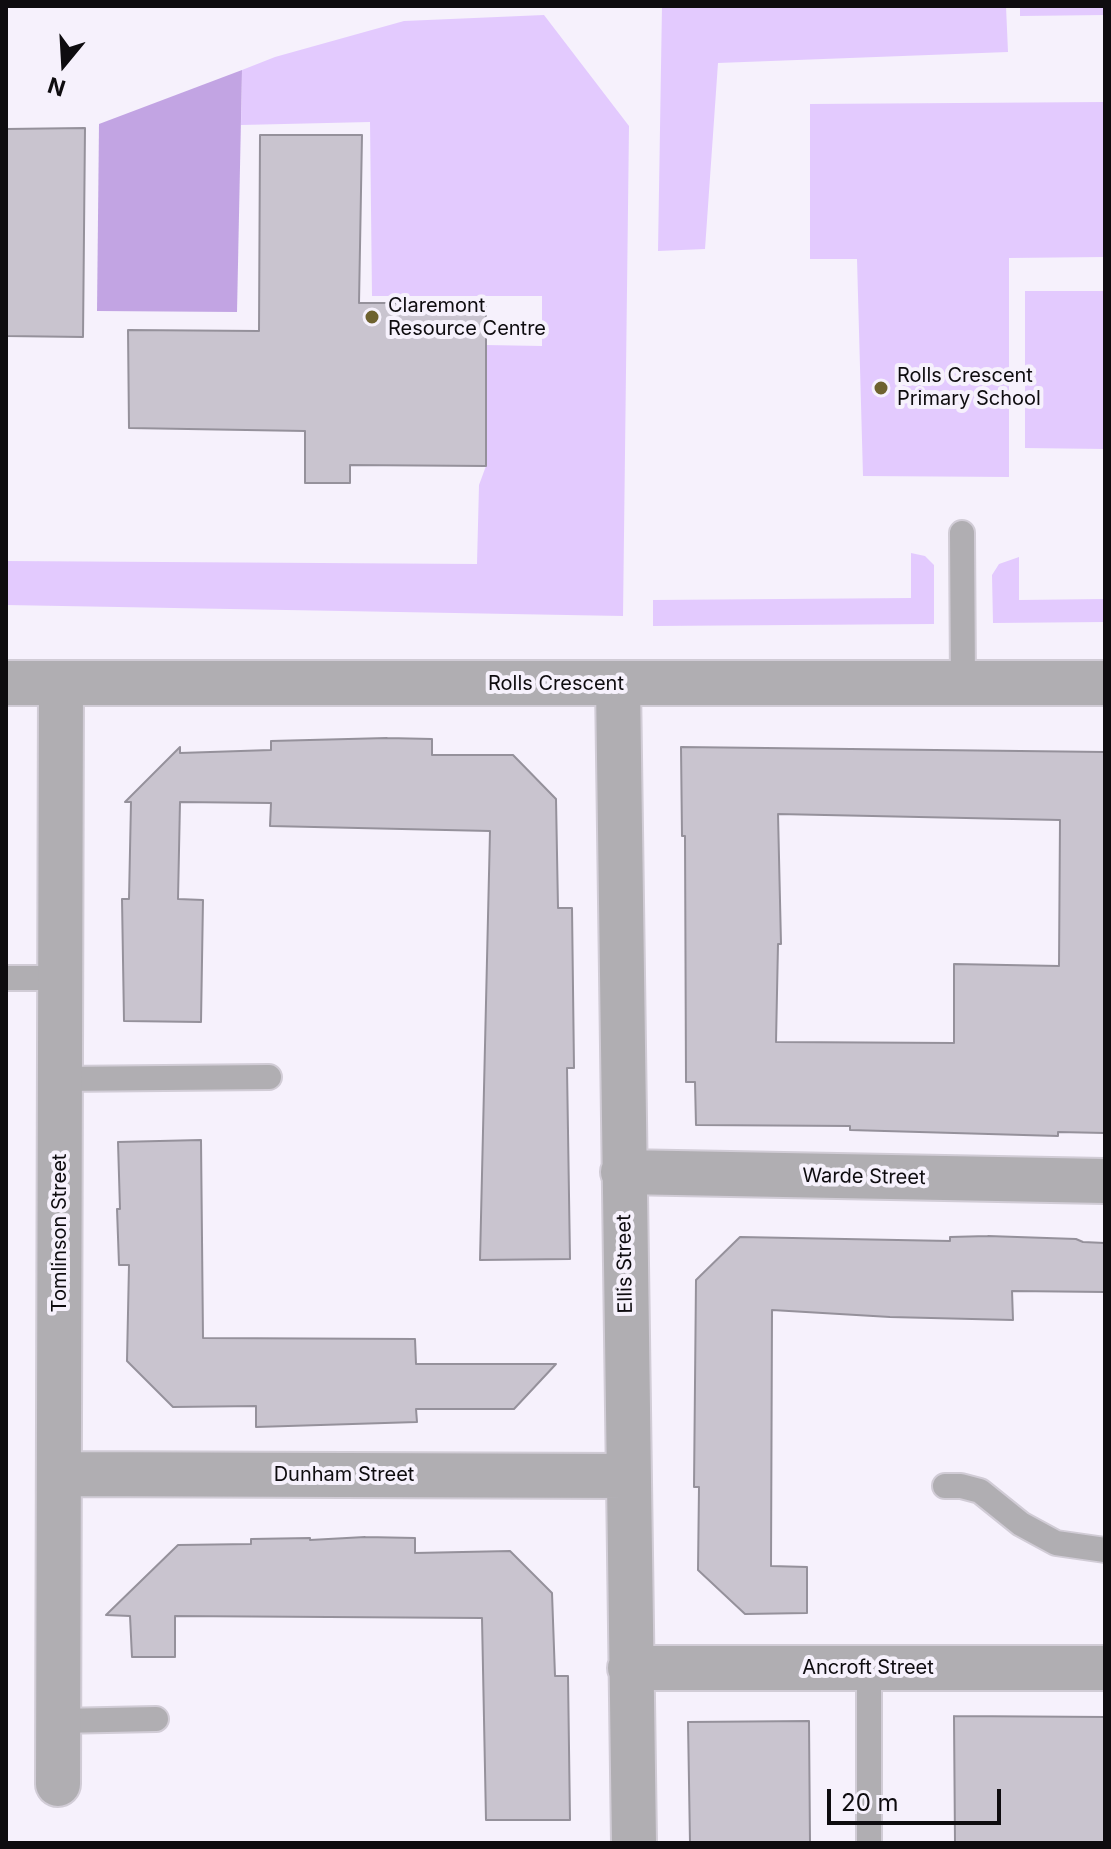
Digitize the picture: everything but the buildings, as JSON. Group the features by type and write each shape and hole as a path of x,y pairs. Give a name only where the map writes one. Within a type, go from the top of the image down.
{"street":[{"name":"Rolls Crescent","path":"6,683 1105,683"},
{"name":"Tomlinson Street","path":"58,1784 61,683"},
{"name":"Ellis Street","path":"618,684 634,1843"},
{"name":"Warde Street","path":"623,1172 1105,1181"},
{"name":"Dunham Street","path":"60,1474 628,1476"},
{"name":"Ancroft Street","path":"630,1668 1105,1668"}],"lane":[{"path":"962,533 963,683"},
{"path":"6,978 59,978"},
{"path":"60,1079 269,1077"},
{"path":"945,1486 980,1491 1021,1524 1056,1543 1105,1550"},
{"path":"869,1668 869,1843"},
{"path":"58,1721 156,1719"}],"shaded area":[{"path":"662,6 1006,6 1008,52 718,63 705,249 658,251"},
{"path":"1020,6 1105,6 1105,15 1020,16"},
{"path":"544,15 629,126 623,616 6,605 6,561 477,564 479,485 486,466 486,345 542,346 542,296 372,296 370,122 241,125 242,70 275,57 404,21"},
{"path":"242,70 237,312 97,311 99,124"},
{"path":"1105,102 1105,257 1009,258 1009,477 863,476 857,259 810,259 810,104"},
{"path":"1025,291 1105,291 1105,449 1025,448"},
{"path":"911,553 925,556 934,565 934,624 653,626 653,600 911,598"},
{"path":"1019,557 1019,600 1105,599 1105,622 993,623 992,575 999,564"}],"place":[{"name":"Claremont Resource Centre","path":"372,317"},
{"name":"Rolls Crescent Primary School","path":"881,388"}]}
